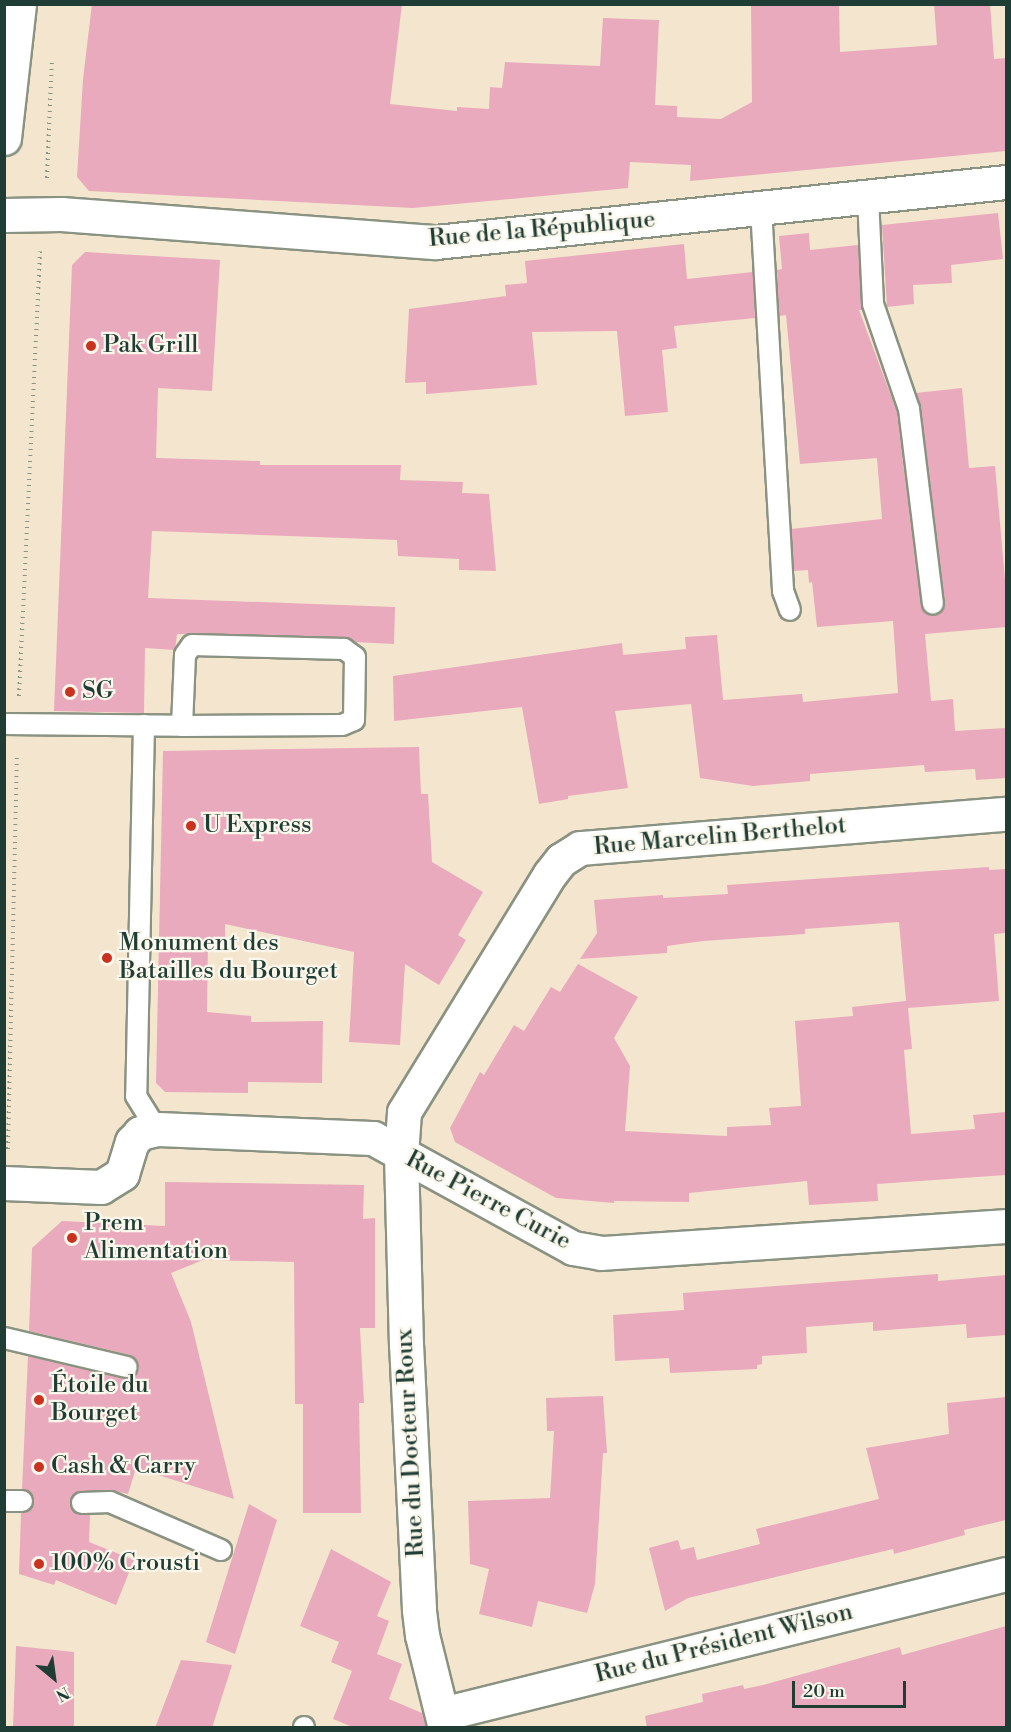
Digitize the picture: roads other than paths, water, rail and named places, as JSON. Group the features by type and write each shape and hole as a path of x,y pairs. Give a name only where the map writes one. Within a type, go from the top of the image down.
{"street":[{"path":"4,138 20,4"},
{"name":"Rue de la République","path":"4,215 61,214 435,243 1006,182"},
{"name":"Rue Marcelin Berthelot","path":"401,1155 404,1112 550,874 561,860 580,849 1006,814"},
{"path":"4,1183 100,1187 122,1174 132,1142 140,1133 157,1129"},
{"name":"Rue Pierre Curie","path":"157,1129 373,1138 573,1248 601,1253 1006,1226"},
{"name":"Rue du Docteur Roux","path":"401,1155 406,1346 419,1609 422,1635 444,1721"},
{"name":"Rue du Président Wilson","path":"444,1721 1006,1574"}],"lane":[{"path":"868,197 873,304 909,409 933,604"},
{"path":"761,208 783,591 790,610"},
{"path":"4,724 182,726 342,725 354,720 355,657 344,649 192,645 185,655 182,726"},
{"path":"144,725 136,1096 157,1129"},
{"path":"4,1338 127,1367"},
{"path":"82,1503 110,1502 221,1550"}],"place":[{"name":"Pak Grill","path":"91,346"},
{"name":"SG","path":"70,692"},
{"name":"U Express","path":"191,826"},
{"name":"Monument des Batailles du Bourget","path":"107,958"},
{"name":"Prem Alimentation","path":"72,1238"},
{"name":"Étoile du Bourget","path":"39,1400"},
{"name":"Cash & Carry","path":"39,1467"},
{"name":"100% Crousti","path":"39,1564"}]}
